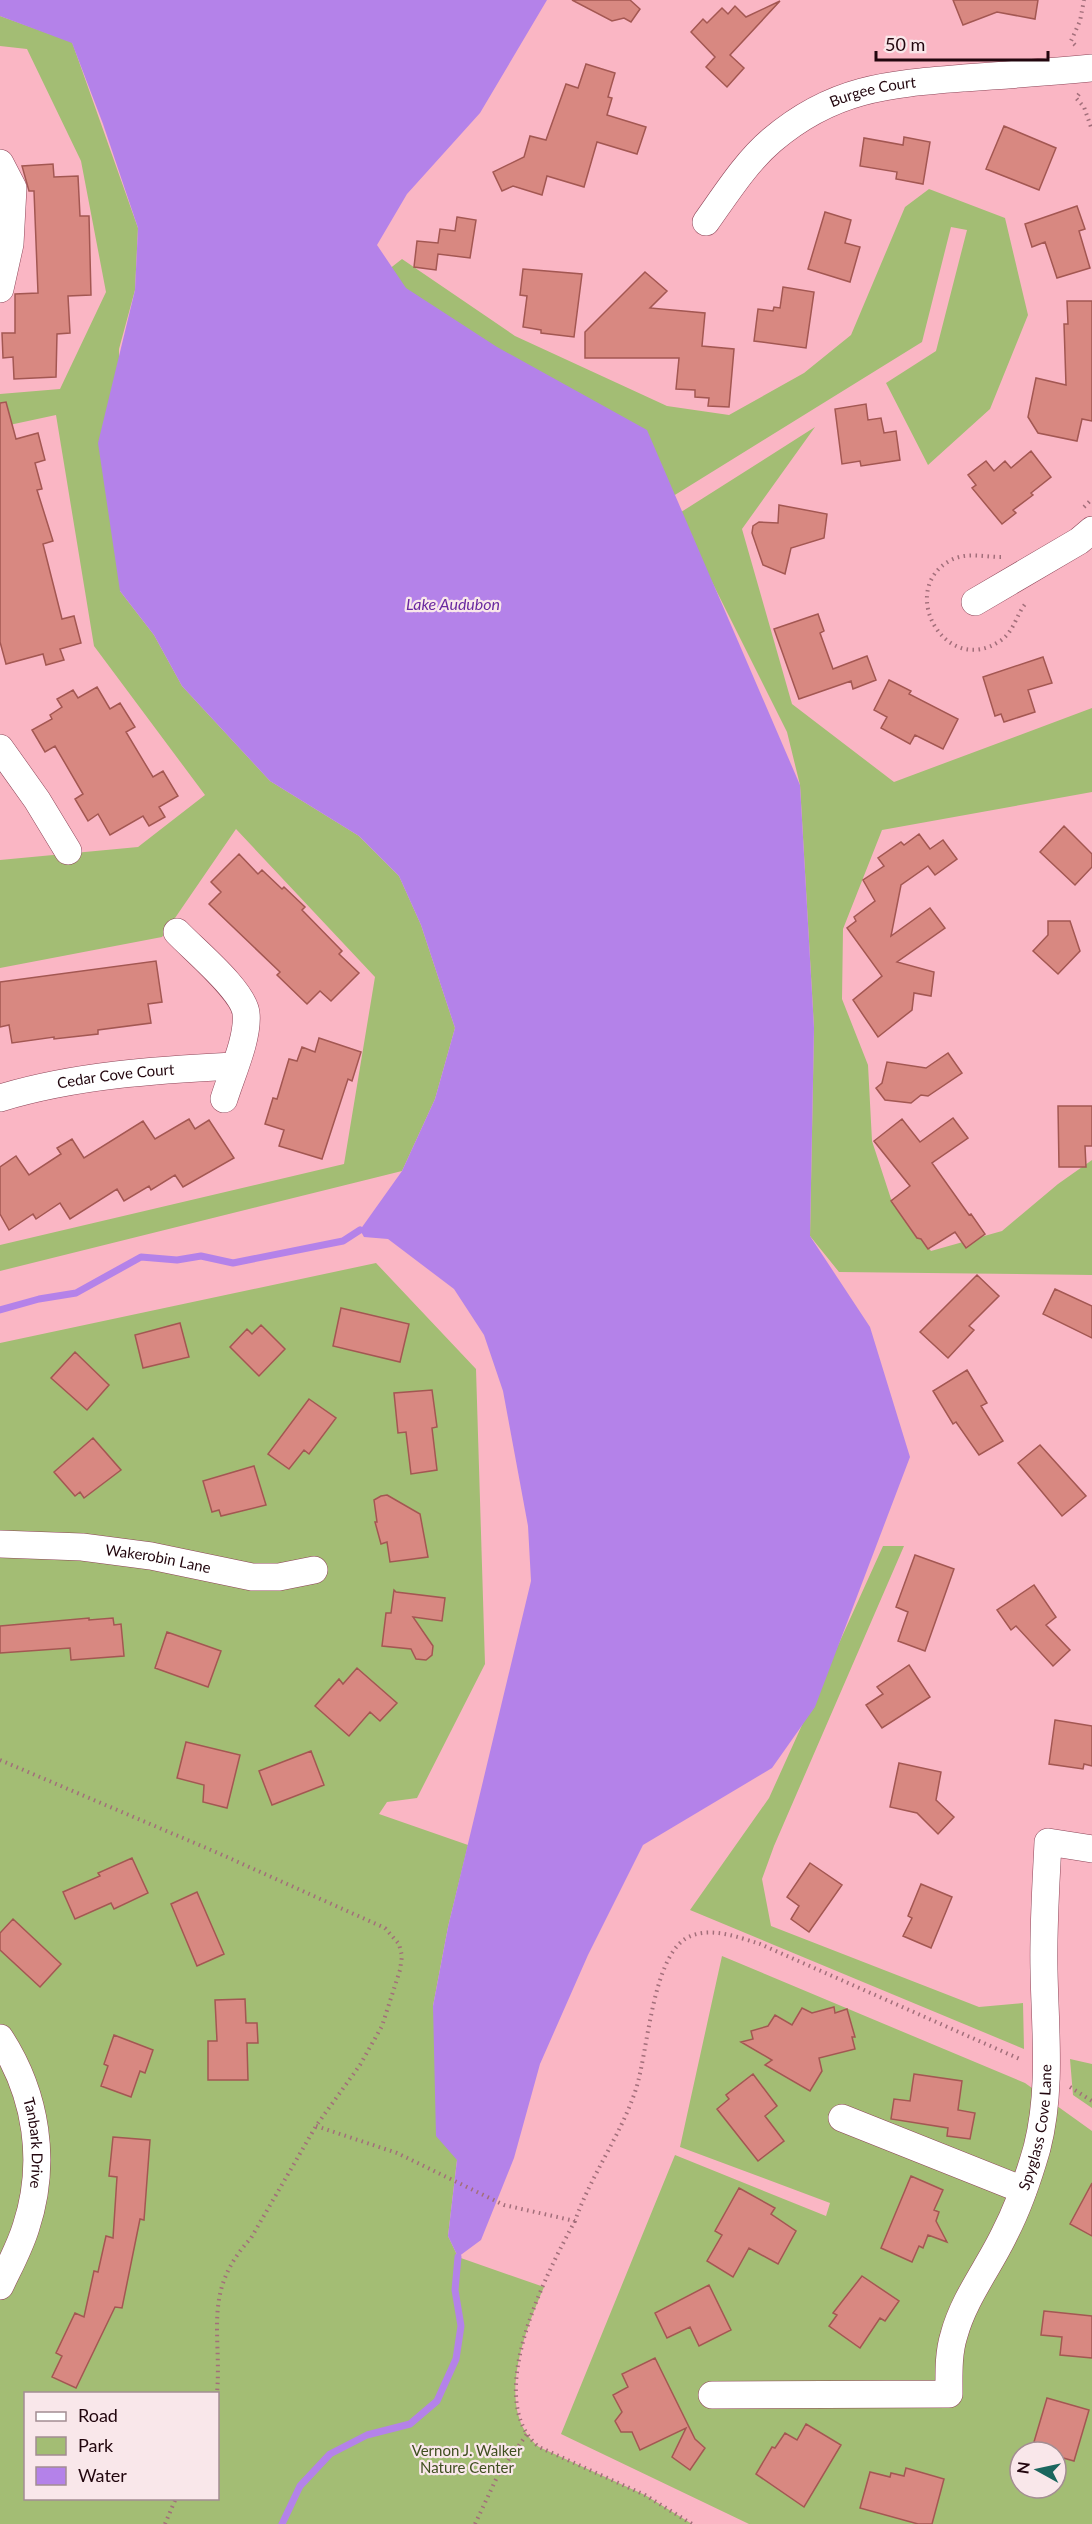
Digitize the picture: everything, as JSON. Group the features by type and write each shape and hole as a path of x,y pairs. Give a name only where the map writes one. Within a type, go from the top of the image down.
{"street":[{"name":"Burgee Court","path":"706,222 738,177 770,142 797,120 830,102 862,90 899,83 1085,69"},
{"path":"0,163 13,188 10,244 0,289"},
{"path":"975,602 1079,541 1092,530"},
{"path":"0,747 37,800 68,851"},
{"path":"177,932 239,994 246,1011 246,1025 224,1099"},
{"name":"Cedar Cove Court","path":"0,1098 76,1080 146,1071 234,1066"},
{"name":"Wakerobin Lane","path":"0,1544 82,1547 151,1556 252,1577 279,1577 314,1570"},
{"name":"Spyglass Cove Lane","path":"712,2395 949,2394 950,2363 957,2326 964,2307 1006,2233 1037,2146 1045,2100 1048,2052 1044,1968 1047,1842 1092,1849"},
{"name":"Tanbark Drive","path":"0,2038 11,2055 27,2091 35,2124 38,2159 35,2194 26,2229 0,2286"},
{"path":"842,2118 1023,2190"}],"path":[{"path":"1084,0 1080,21 1071,41 1076,46 1085,69 1080,93 1076,98 1084,107 1092,130"},
{"path":"0,1760 218,1852 385,1928 399,1944 401,1963 382,2026 360,2065 316,2126 251,2238 236,2254 225,2273 218,2312 217,2392"},
{"path":"692,2524 645,2496 539,2447 527,2434 518,2407 516,2390 519,2356 534,2310 591,2181 609,2149 636,2090 653,2008 669,1959 678,1946 692,1935 726,1934 760,1944 1009,2054 1046,2073"},
{"path":"316,2126 397,2152 504,2205 575,2221"},
{"path":"475,2524 498,2475 527,2434"},
{"path":"165,2524 176,2500"}],"green space":[{"path":"0,16 72,42 138,228 135,290 119,349 120,591 154,635 182,686 270,781 359,836 399,876 421,925 455,1028 435,1099 402,1171 0,1271 0,1245 344,1164 375,977 236,829 162,937 0,968 0,860 138,847 205,795 94,646 56,415 0,427 0,394 60,389 106,292 81,161 27,49 0,46"},
{"path":"929,189 1005,218 1028,315 990,409 928,465 886,383 936,351 967,230 951,227 922,342 670,498 370,284 402,259 515,336 667,406 729,415 804,373 851,335 905,207"},
{"path":"815,427 742,529 792,704 894,782 1092,708 1092,792 882,830 843,929 842,999 868,1065 872,1141 891,1199 931,1251 1002,1231 1058,1184 1092,1160 1092,1275 839,1272 810,1236 814,1028 800,785 787,732 678,514"},
{"name":"Vernon J. Walker Nature Center","path":"376,1263 476,1369 485,1664 417,1798 387,1802 379,1814 468,1845 448,1927 433,2006 457,2160 448,2236 458,2257 544,2287 529,2325 517,2370 515,2392 518,2413 525,2431 539,2447 645,2495 692,2524 0,2524 0,1343"},
{"path":"883,1546 904,1546 774,1846 762,1879 771,1926 979,2007 1023,2003 1024,2049 690,1910 769,1798"},
{"path":"722,1956 1025,2083 1092,2131 1092,2524 749,2524 561,2434 675,2155 826,2216 830,2203 680,2147"},
{"path":"1070,2059 1092,2064 1092,2108 1073,2095"}],"water":[{"name":"Lake Audubon","path":"0,0 547,0 480,113 407,194 377,245 406,288 497,347 647,430 800,785 814,1028 810,1236 870,1327 910,1457 815,1707 772,1768 643,1845 588,1955 540,2064 514,2158 481,2240 458,2257 448,2236 457,2160 436,2136 433,2006 448,1927 531,1581 528,1526 503,1391 484,1335 454,1289 388,1239 364,1237 360,1230 402,1171 435,1099 455,1028 421,925 399,876 359,836 270,781 182,686 154,635 120,591 98,443 135,290 138,228 103,124 72,43 0,16"}],"building":[{"path":"572,0 630,0 640,9 631,22 624,18 612,21"},
{"path":"953,0 1038,0 1035,19 997,12 963,25"},
{"path":"780,1 730,55 744,68 727,87 706,67 715,57 691,32 703,19 707,23 722,8 728,14 735,6 746,17"},
{"path":"586,64 615,73 608,97 612,98 607,115 646,127 637,154 597,142 584,187 547,176 542,195 513,186 502,191 493,172 524,157 530,136 546,140 566,84 578,88"},
{"path":"1004,126 1056,148 1039,190 986,169"},
{"path":"904,137 930,142 923,184 896,179 897,172 860,166 864,138 903,145"},
{"path":"53,164 54,177 78,176 80,216 89,216 91,295 68,296 70,333 57,334 56,377 14,379 13,357 3,358 2,333 15,333 15,294 38,293 34,191 29,191 22,166"},
{"path":"1077,206 1085,229 1079,231 1090,268 1057,278 1045,242 1032,247 1025,224"},
{"path":"825,212 851,220 845,243 860,247 850,282 808,269"},
{"path":"457,217 476,220 470,258 438,254 436,270 414,267 417,241 438,243 440,229 455,231"},
{"path":"523,269 582,274 574,337 541,333 541,330 523,327 527,296 520,295"},
{"path":"645,272 667,291 650,308 705,313 702,346 734,349 729,407 708,406 709,398 695,397 695,390 676,389 679,358 585,358 585,332"},
{"path":"783,287 814,292 806,348 754,341 758,309 773,311 774,307 780,308"},
{"path":"1067,301 1092,301 1092,421 1082,419 1077,441 1038,433 1028,417 1036,378 1066,385 1064,324 1068,324"},
{"path":"6,402 16,439 38,433 45,460 35,463 42,489 37,490 53,541 43,544 62,619 74,616 81,643 60,649 64,660 46,665 43,654 6,664 0,642 0,403"},
{"path":"866,404 868,420 881,418 884,433 896,431 900,460 861,466 860,461 842,464 835,409"},
{"path":"1031,451 1051,477 1013,510 1016,513 1002,524 972,488 976,485 968,475 986,461 994,471 1005,461 1011,468"},
{"path":"779,505 827,514 824,538 791,548 785,574 763,565 752,533 753,526 759,522 778,523"},
{"path":"818,614 824,631 820,633 833,669 867,656 876,680 853,689 851,681 799,699 774,629"},
{"path":"1043,657 1052,683 1028,690 1035,712 1004,722 1001,714 995,716 983,677"},
{"path":"889,680 911,691 909,694 958,719 943,749 915,735 910,744 881,728 887,717 874,710"},
{"path":"97,687 110,709 120,703 135,727 126,732 153,777 163,771 178,796 159,807 165,817 149,826 143,816 110,835 98,814 88,821 75,799 83,794 55,746 45,752 32,730 52,719 50,715 62,707 57,699 73,690 78,698"},
{"path":"1064,826 1092,854 1092,867 1075,885 1040,852"},
{"path":"919,834 930,849 943,840 957,859 935,875 928,866 901,885 891,936 930,908 945,928 897,962 934,972 931,996 914,993 912,1010 878,1037 853,1000 882,976 847,928 856,921 854,917 875,901 863,880 884,866 878,858 901,842 904,845"},
{"path":"239,854 258,874 262,870 305,907 302,910 342,951 339,954 359,973 331,1001 320,991 307,1004 277,975 280,972 209,904 221,892 211,882"},
{"path":"1048,921 1070,921 1080,951 1058,974 1033,951 1048,935"},
{"path":"156,961 162,1002 148,1004 151,1023 98,1030 98,1034 12,1043 9,1025 0,1027 0,982"},
{"path":"319,1038 361,1052 352,1081 348,1079 322,1159 279,1146 284,1130 265,1124 273,1098 277,1099 289,1059 297,1061 302,1047 315,1052"},
{"path":"948,1053 962,1073 928,1096 921,1095 911,1103 885,1100 876,1088 882,1083 887,1062 926,1068"},
{"path":"1058,1106 1092,1106 1092,1146 1085,1146 1086,1167 1059,1167"},
{"path":"953,1118 968,1138 932,1163 985,1234 966,1248 955,1232 928,1249 921,1239 917,1238 891,1201 910,1186 874,1141 902,1119 920,1142"},
{"path":"189,1119 195,1129 209,1120 234,1158 183,1187 175,1175 151,1190 149,1186 124,1201 117,1189 70,1219 60,1203 36,1219 33,1214 9,1230 0,1214 0,1167 16,1156 29,1175 61,1154 57,1148 72,1139 84,1158 143,1121 155,1139"},
{"path":"977,1275 999,1296 969,1326 974,1330 948,1358 920,1332"},
{"path":"1055,1289 1092,1306 1092,1338 1043,1314"},
{"path":"341,1308 409,1324 400,1362 333,1346"},
{"path":"180,1323 189,1357 143,1368 135,1335"},
{"path":"261,1325 285,1349 259,1376 230,1347 247,1329 252,1334"},
{"path":"75,1352 109,1385 87,1410 51,1378"},
{"path":"967,1370 987,1403 981,1406 1003,1441 979,1455 956,1422 953,1424 933,1391"},
{"path":"432,1390 437,1427 432,1428 437,1470 411,1474 406,1432 398,1433 394,1393"},
{"path":"309,1399 336,1418 309,1454 304,1450 289,1469 268,1454"},
{"path":"93,1438 121,1470 84,1498 80,1492 75,1496 54,1472"},
{"path":"1040,1445 1086,1496 1062,1516 1018,1463"},
{"path":"254,1466 266,1505 221,1516 219,1510 212,1512 203,1481"},
{"path":"387,1495 420,1514 428,1557 390,1562 387,1542 381,1544 375,1522 377,1522 374,1500"},
{"path":"915,1555 954,1569 925,1651 898,1641 908,1612 896,1607"},
{"path":"1034,1585 1056,1617 1046,1625 1070,1650 1053,1666 1016,1626 1011,1630 997,1610"},
{"path":"394,1590 445,1598 442,1621 413,1617 433,1646 432,1655 426,1660 416,1659 411,1649 382,1646 386,1613 391,1613"},
{"path":"89,1618 89,1620 113,1618 114,1625 121,1624 124,1656 71,1660 70,1648 0,1653 0,1626"},
{"path":"167,1632 221,1651 208,1687 155,1668"},
{"path":"909,1665 930,1697 882,1728 866,1705 883,1694 877,1687"},
{"path":"357,1668 397,1703 380,1721 370,1712 349,1736 315,1706 339,1679 343,1684"},
{"path":"1055,1720 1092,1726 1092,1766 1084,1764 1083,1769 1049,1764"},
{"path":"186,1742 240,1755 227,1808 203,1802 204,1785 177,1778"},
{"path":"311,1751 324,1785 272,1805 259,1771"},
{"path":"899,1763 941,1772 936,1800 954,1817 938,1834 917,1813 890,1807"},
{"path":"132,1858 148,1893 114,1909 111,1903 75,1919 63,1892 100,1876 98,1873"},
{"path":"810,1863 842,1885 809,1932 791,1919 799,1906 787,1897"},
{"path":"921,1884 952,1897 931,1948 903,1936 912,1918 908,1916"},
{"path":"197,1892 224,1954 197,1966 171,1904"},
{"path":"13,1919 61,1964 40,1987 0,1950 0,1933"},
{"path":"245,1999 246,2023 257,2023 258,2043 247,2043 248,2080 208,2080 208,2041 217,2041 215,2000"},
{"path":"834,2007 835,2013 847,2009 855,2037 852,2037 855,2049 819,2058 822,2071 810,2091 765,2065 772,2060 741,2042 753,2039 751,2031 768,2026 775,2015 792,2025 802,2008 812,2013"},
{"path":"114,2035 153,2050 145,2073 140,2071 131,2097 101,2086 108,2066 104,2064"},
{"path":"753,2074 777,2106 765,2116 784,2141 758,2161 717,2109 729,2099 726,2095"},
{"path":"914,2074 962,2081 958,2110 975,2113 970,2139 947,2136 948,2128 891,2119 894,2099 910,2101"},
{"path":"113,2137 150,2140 144,2220 140,2219 122,2308 115,2307 76,2388 52,2377 62,2356 56,2353 75,2313 84,2317 94,2271 98,2272 106,2236 113,2238 117,2177 109,2176"},
{"path":"911,2176 943,2190 934,2210 939,2212 936,2221 947,2242 928,2235 923,2248 919,2246 912,2262 881,2248"},
{"path":"1092,2183 1092,2236 1070,2224"},
{"path":"739,2188 775,2208 771,2214 796,2231 778,2264 749,2248 733,2277 707,2261 722,2235 715,2231"},
{"path":"862,2276 899,2301 885,2321 880,2318 860,2348 829,2326 837,2315 833,2313"},
{"path":"709,2285 731,2330 699,2346 690,2327 667,2338 655,2313"},
{"path":"1044,2311 1092,2316 1092,2358 1060,2355 1062,2337 1041,2335"},
{"path":"655,2358 695,2439 705,2448 690,2470 672,2457 686,2428 640,2450 632,2432 621,2432 615,2421 622,2412 613,2395 628,2387 622,2374"},
{"path":"1047,2398 1089,2410 1074,2461 1068,2459 1068,2440 1035,2440"},
{"path":"806,2424 841,2445 804,2507 756,2474 772,2447 775,2448 785,2433 797,2440"},
{"path":"906,2468 944,2479 932,2524 918,2524 860,2508 870,2472 890,2477 891,2473 904,2476"}],"waterway":[{"path":"0,1310 39,1299 76,1293 141,1257 177,1260 201,1256 233,1263 343,1241 360,1230"},
{"path":"282,2524 300,2486 330,2454 367,2435 410,2424 437,2401 456,2359 461,2326 455,2290 458,2257"}]}
